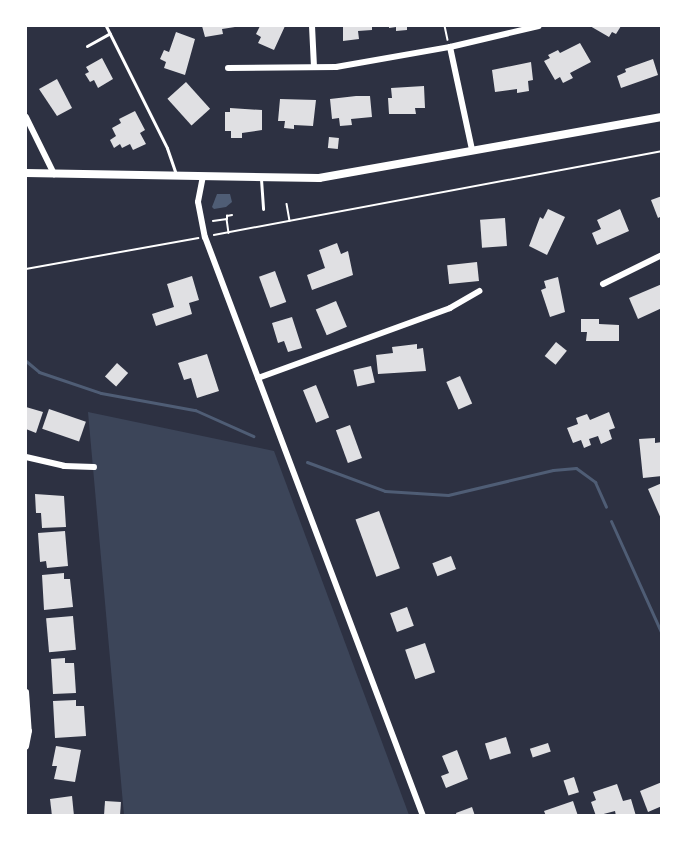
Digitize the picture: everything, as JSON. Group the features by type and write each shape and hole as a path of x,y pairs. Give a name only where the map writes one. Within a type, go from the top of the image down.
{"main road":[{"path":"26,173 319,178 662,117"}],"street":[{"path":"312,26 314,67"},
{"path":"228,68 336,67 450,46 539,26"},
{"path":"450,46 471,150"},
{"path":"26,117 54,174"},
{"path":"203,176 198,202 205,237 423,816"},
{"path":"603,284 662,255"},
{"path":"258,378 450,308 480,291"},
{"path":"26,457 64,466 94,467"},
{"path":"26,692 29,731 26,747"}],"lane":[{"path":"106,26 167,148 177,176"},
{"path":"87,46 110,33"},
{"path":"261,177 263,209"}],"path":[{"path":"445,26 450,46"},
{"path":"26,269 662,151"},
{"path":"287,204 291,221"},
{"path":"213,221 227,219 227,216 232,215"},
{"path":"227,219 229,233"}],"shaded area":[{"path":"217,194 230,194 232,202 226,207 214,209 212,207"},
{"path":"88,412 274,451 409,815 124,815"}],"building":[{"path":"202,26 235,27 222,29 223,34 205,37"},
{"path":"260,26 285,26 274,50 258,43 261,37 256,34"},
{"path":"343,26 372,26 372,30 358,31 359,39 343,41"},
{"path":"389,26 407,26 407,30 396,31 396,27 389,28"},
{"path":"590,26 621,26 616,34 612,32 609,37"},
{"path":"176,32 195,39 185,75 164,68 166,62 160,59 164,50 169,52"},
{"path":"580,43 591,62 570,73 573,78 563,83 560,77 555,80 544,61 550,58 548,55 558,50 560,53"},
{"path":"102,58 113,79 98,88 94,80 90,82 85,74 89,72 86,67"},
{"path":"653,59 658,75 621,88 617,76 626,72 625,69"},
{"path":"531,62 533,80 528,81 529,91 517,93 517,89 495,92 492,70"},
{"path":"57,79 72,108 57,116 39,89"},
{"path":"186,82 210,109 192,125 167,99"},
{"path":"424,86 425,108 415,108 416,114 389,114 388,98 392,98 391,88"},
{"path":"370,96 372,117 351,119 352,125 340,126 339,118 332,119 330,99"},
{"path":"280,99 316,100 313,126 294,125 294,129 284,128 285,121 278,121"},
{"path":"230,108 262,110 262,130 242,133 242,138 231,138 231,131 225,131 225,112 230,112"},
{"path":"135,111 145,130 140,133 146,144 133,150 130,144 122,148 120,144 114,148 110,140 116,136 112,128 121,123 119,119"},
{"path":"329,137 339,138 338,149 328,148"},
{"path":"662,196 662,216 658,218 651,200"},
{"path":"548,209 565,217 547,255 529,246 540,217 543,219"},
{"path":"620,209 629,231 597,245 592,233 601,229 597,220"},
{"path":"505,218 507,246 482,248 480,220"},
{"path":"337,243 341,254 348,251 353,275 312,290 307,275 325,268 319,250"},
{"path":"477,262 479,281 449,284 447,265"},
{"path":"275,271 286,302 270,308 259,277"},
{"path":"192,276 199,300 189,303 192,314 156,326 152,314 174,307 167,284"},
{"path":"558,277 565,312 550,317 541,290 546,288 544,281"},
{"path":"662,284 662,308 638,319 629,298"},
{"path":"336,301 347,327 327,335 316,310"},
{"path":"292,317 302,348 288,352 284,341 278,343 272,323"},
{"path":"581,319 599,319 599,324 619,325 619,341 586,341 587,332 581,332"},
{"path":"556,342 567,351 556,365 545,356"},
{"path":"417,344 417,349 423,348 426,371 378,374 376,355 393,353 392,347"},
{"path":"207,354 219,391 197,398 191,378 184,380 178,363"},
{"path":"117,363 128,373 116,386 105,376"},
{"path":"371,366 375,383 357,387 353,370"},
{"path":"460,376 472,403 458,410 446,382"},
{"path":"316,385 329,417 316,423 303,390"},
{"path":"26,407 43,412 36,433 26,429"},
{"path":"49,409 86,422 79,442 42,429"},
{"path":"609,412 615,428 609,430 612,439 601,444 598,436 589,439 591,445 584,448 581,440 573,443 567,428 578,424 576,418 587,414 590,420"},
{"path":"350,425 362,458 348,463 336,430"},
{"path":"655,438 655,443 662,442 662,476 643,478 639,439"},
{"path":"662,483 662,521 648,489"},
{"path":"35,494 64,496 66,527 42,528 41,513 36,513"},
{"path":"379,511 400,568 376,577 356,520"},
{"path":"65,531 68,566 47,568 46,561 40,562 38,533"},
{"path":"451,556 456,569 437,576 432,563"},
{"path":"64,573 64,579 70,579 73,607 44,610 42,575"},
{"path":"407,607 414,626 397,632 390,613"},
{"path":"73,616 76,650 49,652 46,618"},
{"path":"425,643 435,672 415,679 405,650"},
{"path":"65,658 65,663 74,663 76,693 53,694 51,659"},
{"path":"76,700 76,706 84,706 86,736 55,738 53,701"},
{"path":"506,737 511,753 490,760 485,743"},
{"path":"548,743 551,752 533,757 530,749"},
{"path":"56,746 81,750 75,782 54,779 57,766 52,766"},
{"path":"457,750 468,779 446,788 441,776 449,773 442,756"},
{"path":"574,777 579,792 568,796 564,780"},
{"path":"662,782 662,806 648,812 640,791"},
{"path":"617,784 623,801 631,799 636,816 616,816 615,811 596,816 591,802 596,800 593,792"},
{"path":"72,796 74,816 52,816 50,799"},
{"path":"105,801 121,802 120,816 104,816"},
{"path":"573,801 578,816 546,816 544,811"},
{"path":"472,807 475,816 457,816 456,813"}],"waterway":[{"path":"26,361 39,372 101,393 195,410 253,436"},
{"path":"307,462 385,491 448,495 553,470 576,468 595,482 606,507"},
{"path":"611,521 662,634"}]}
